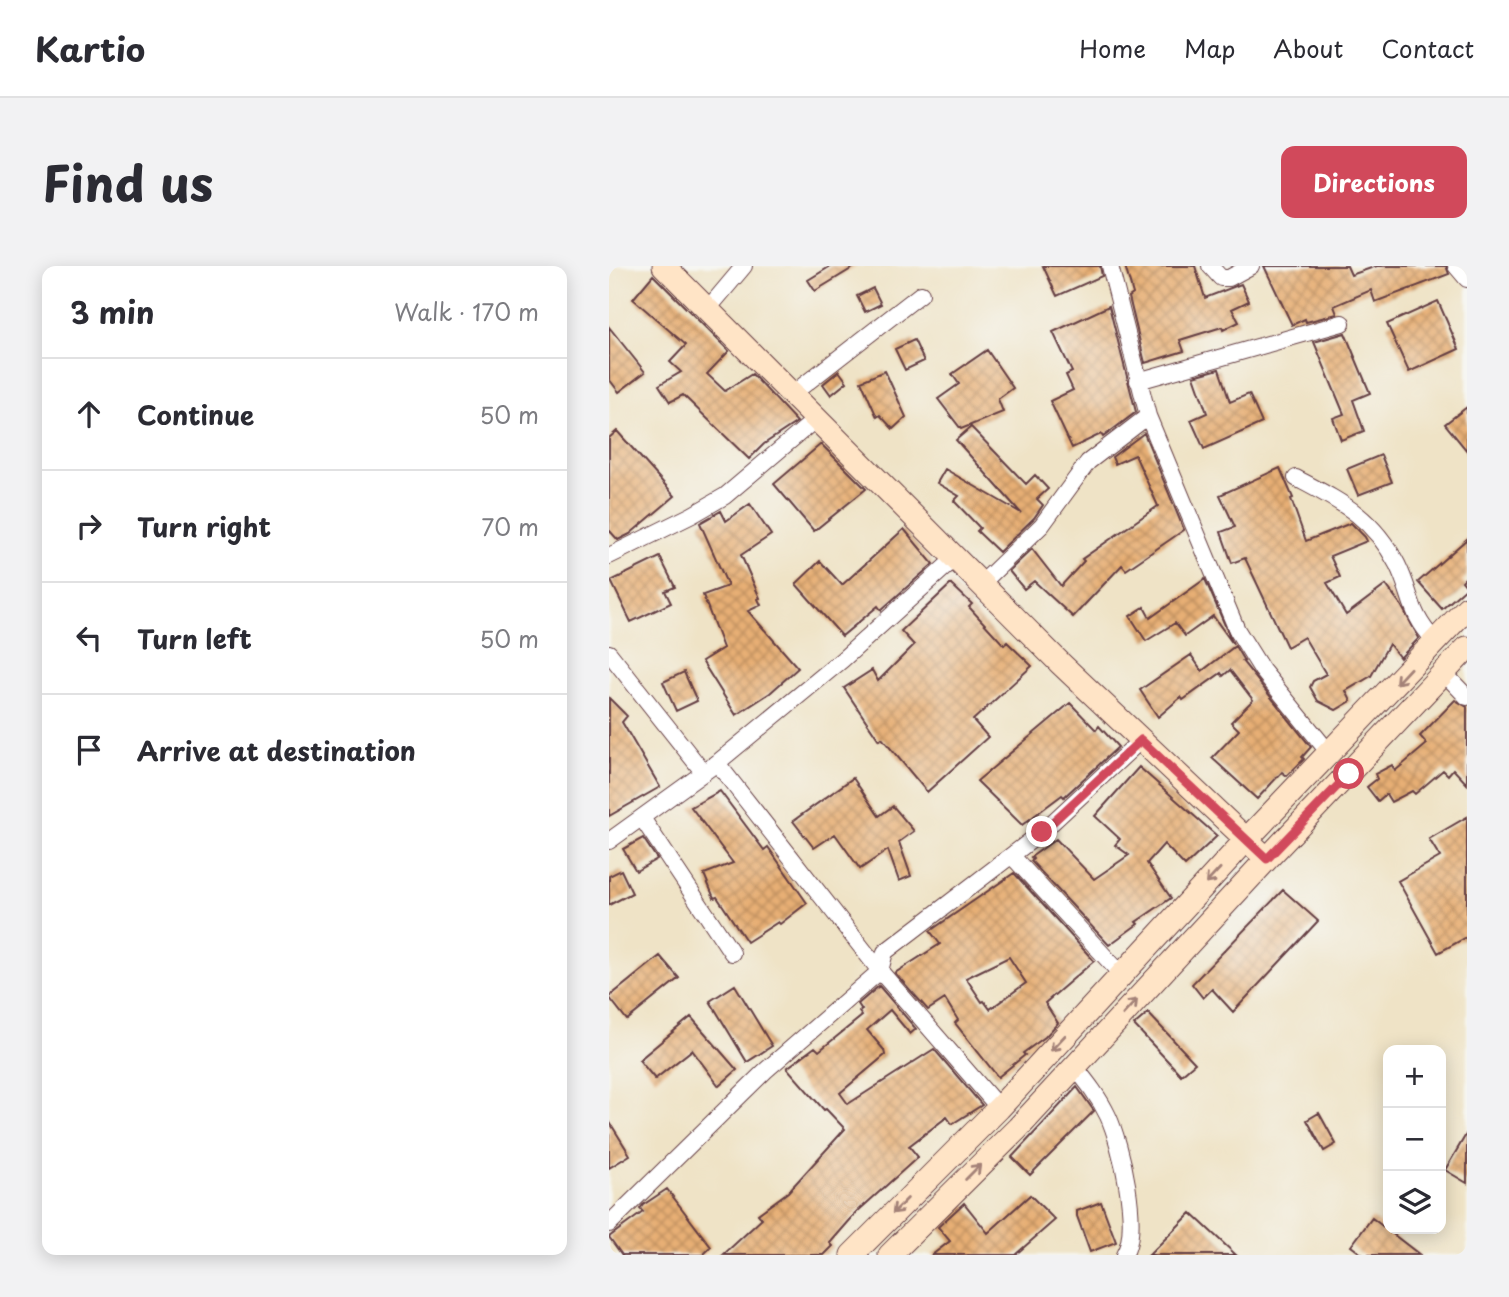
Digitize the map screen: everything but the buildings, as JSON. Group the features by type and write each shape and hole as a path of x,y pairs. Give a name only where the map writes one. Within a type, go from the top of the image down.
{"main road":[{"path":"664,266 980,585 1267,859"},
{"path":"852,1255 999,1108 1246,841 1467,608"},
{"path":"890,1255 1018,1128 1467,648"}],"street":[{"path":"708,310 744,266"},
{"path":"1110,266 1149,416 1237,631 1262,670 1330,754"},
{"path":"1210,266 1221,278 1229,278 1251,266"},
{"path":"1456,266 1467,279"},
{"path":"792,395 921,293"},
{"path":"1138,381 1342,323"},
{"path":"980,585 1042,525 1088,462 1149,416"},
{"path":"609,556 725,496 816,419"},
{"path":"1296,478 1349,506 1364,519 1397,565 1412,609 1421,626 1436,641"},
{"path":"609,841 710,768 842,660 954,559"},
{"path":"609,653 999,1108"},
{"path":"1444,673 1467,697"},
{"path":"609,1224 765,1071 880,971 885,952 898,940 1042,832 1141,740"},
{"path":"642,818 732,953"},
{"path":"1012,856 1122,975"},
{"path":"1074,1066 1094,1090 1109,1118 1122,1164 1128,1187 1132,1235 1124,1255"}],"route":[{"path":"1042,832 1141,740 1267,859 1349,774"}]}
